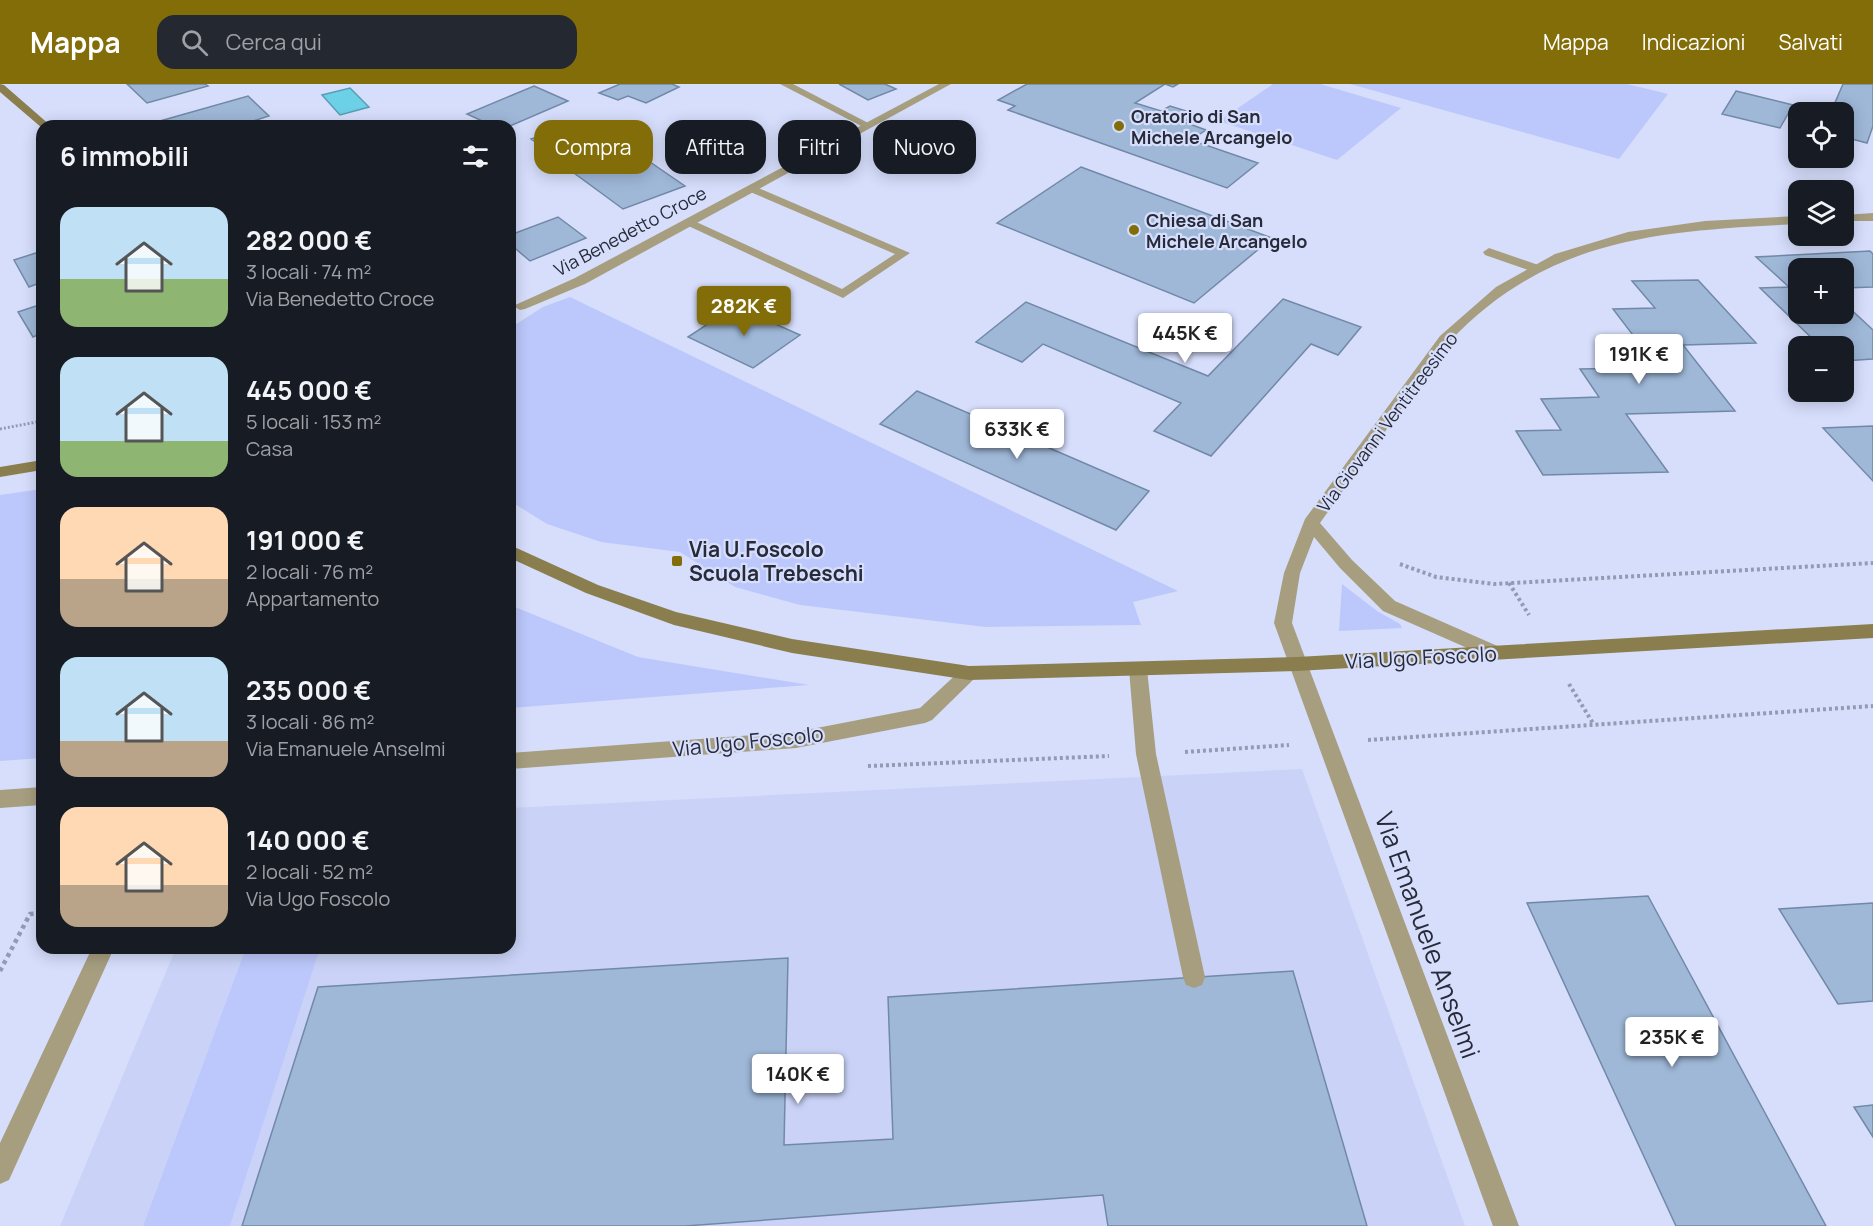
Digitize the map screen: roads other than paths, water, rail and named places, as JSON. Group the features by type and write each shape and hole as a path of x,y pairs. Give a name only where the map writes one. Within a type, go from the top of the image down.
{"street":[{"path":"785,84 868,126"},
{"name":"Via Benedetto Croce","path":"516,309 580,281 946,84"},
{"path":"0,87 39,120"},
{"path":"688,223 843,294 904,253 752,189"},
{"path":"1854,218 1873,217"},
{"name":"Via Giovanni Ventitreesimo","path":"1297,664 1283,623 1292,573 1311,522 1445,339 1501,290 1559,257 1628,236 1705,225 1788,221"},
{"path":"1489,252 1537,269"},
{"path":"0,472 36,466"},
{"name":"Via Giovanni Ventitreesimo","path":"1311,522 1346,564 1389,606 1496,652"},
{"name":"Via Ugo Foscolo","path":"516,554 592,589 674,618 792,646 969,673 1297,664 1873,631"},
{"name":"Via Emanuele Anselmi","path":"1297,664 1506,1226"},
{"path":"1138,669 1146,754 1194,977"},
{"name":"Via Ugo Foscolo","path":"516,761 808,738 925,715 969,673"},
{"path":"0,799 36,796"},
{"path":"0,1171 100,954"}],"place":[{"name":"Oratorio di San Michele Arcangelo","path":"1119,126"},
{"name":"Chiesa di San Michele Arcangelo","path":"1134,230"},
{"name":"Via U.Foscolo Scuola Trebeschi","path":"677,561"}]}
